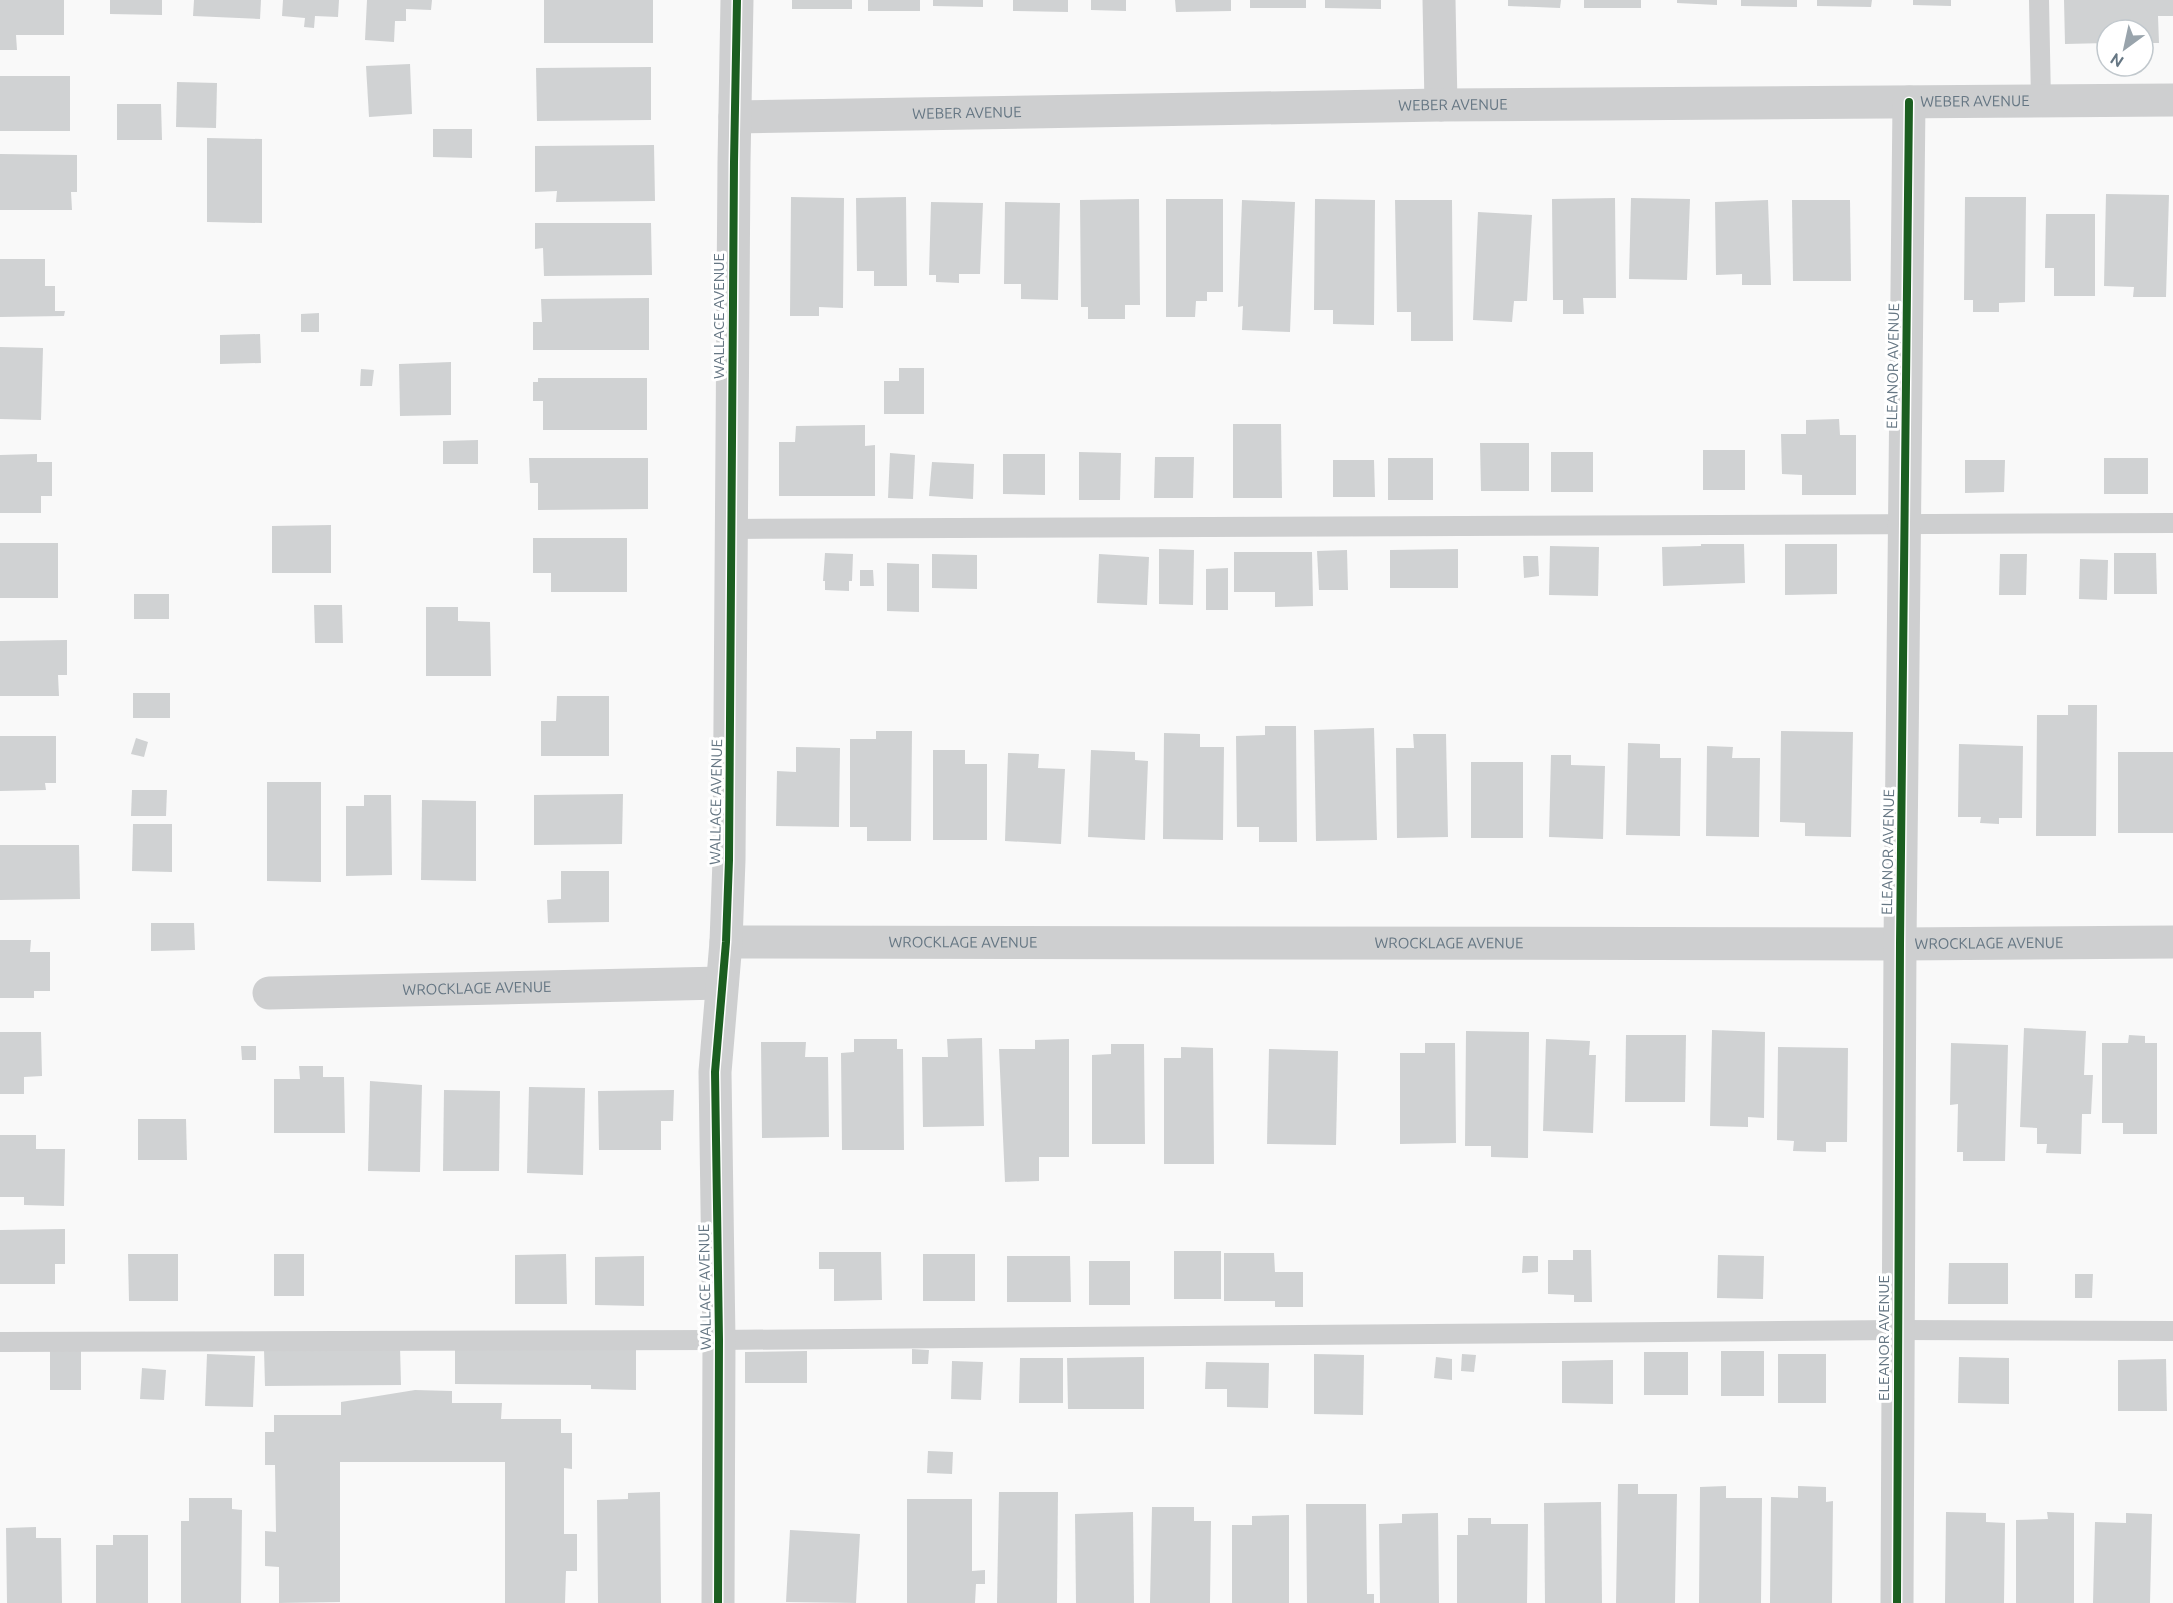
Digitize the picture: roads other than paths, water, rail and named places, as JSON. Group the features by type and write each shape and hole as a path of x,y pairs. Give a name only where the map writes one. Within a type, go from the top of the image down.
{"street":[{"name":"WALLACE AVENUE","path":"718,1603 719,1340 716,1071 726,942 729,836 737,0"},
{"path":"1439,0 1441,105"},
{"name":"WEBER AVENUE","path":"735,117 1441,105 2173,100"},
{"name":"ELEANOR AVENUE","path":"1897,1603 1900,944 1909,102"},
{"name":"WROCKLAGE AVENUE","path":"726,942 1900,944 2173,942"},
{"name":"WROCKLAGE AVENUE","path":"269,993 722,983"}],"lane":[{"path":"2039,0 2041,101"},
{"path":"731,529 2173,523"},
{"path":"0,1342 719,1340 1898,1330 2173,1331"}]}
